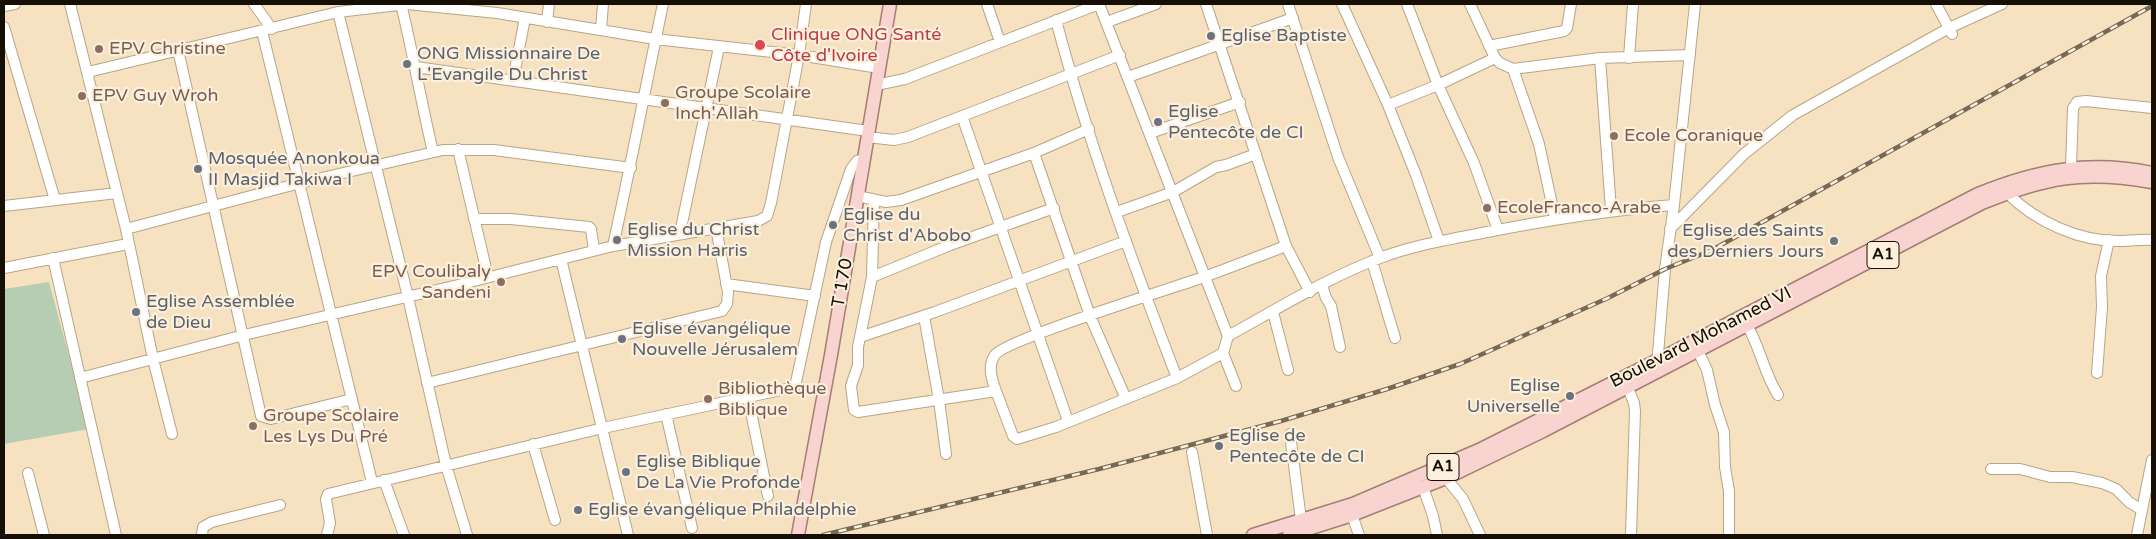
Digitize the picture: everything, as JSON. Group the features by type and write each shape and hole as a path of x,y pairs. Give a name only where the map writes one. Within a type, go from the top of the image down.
{"main road":[{"name":"T 170","path":"798,534 890,4"},
{"name":"Boulevard Mohamed VI","path":"1253,535 1353,504 1441,468 1625,382 1978,194 2010,181 2071,168 2109,167 2152,173"},
{"name":"Boulevard Mohamed VI","path":"1658,366 1698,351 1982,202 2031,184 2091,175 2109,175 2152,182"},
{"name":"Boulevard Mohamed VI","path":"1289,535 1352,515 1446,478 1625,382"}],"street":[{"path":"4,6 15,4"},
{"path":"70,4 126,228 153,360 172,434"},
{"path":"254,4 267,30 330,314 372,482"},
{"path":"88,72 338,12 401,4 496,8 525,18 547,22 656,39 799,55 879,68"},
{"path":"401,4 433,152"},
{"path":"547,22 549,4"},
{"path":"601,30 603,4"},
{"path":"613,246 631,168 642,100 663,4"},
{"path":"80,378 244,335 408,297 594,250 680,233 758,221 767,216 799,55 806,4"},
{"path":"987,4 1000,42"},
{"path":"876,85 905,79 1099,4 1228,336 1223,353 1236,386"},
{"path":"1107,22 1156,4"},
{"path":"1206,4 1240,102 1286,246 1310,292"},
{"path":"1288,4 1338,156 1376,260 1394,338"},
{"path":"1342,4 1388,104 1416,175 1439,242"},
{"path":"1407,4 1438,85 1468,149 1498,230"},
{"path":"1470,4 1495,58 1500,63 1513,69 1600,58 1690,55"},
{"path":"1489,46 1564,31 1567,28 1571,4"},
{"path":"1629,58 1632,4"},
{"path":"1658,366 1670,229 1695,4"},
{"path":"1936,4 1950,31"},
{"path":"1670,229 1744,154 1793,116 2002,4"},
{"path":"338,12 408,297 446,465 467,535"},
{"path":"513,80 525,18"},
{"path":"1128,77 1219,43 1294,18"},
{"path":"1056,20 1070,74 1116,212 1177,378"},
{"path":"4,27 55,200"},
{"path":"680,233 720,47"},
{"path":"178,50 261,416 271,420 352,399"},
{"path":"416,67 787,120 894,140 908,137 1120,55"},
{"path":"1388,104 1438,85 1495,58"},
{"path":"1600,58 1611,210"},
{"path":"1513,69 1540,144 1555,218"},
{"path":"2071,168 2074,108 2077,102 2086,100 2152,108"},
{"path":"1150,134 1240,102"},
{"path":"962,116 1068,422"},
{"path":"857,196 893,202 1034,153 1089,129"},
{"path":"126,228 300,183 433,152 458,149 494,150 631,168"},
{"path":"458,149 488,277"},
{"path":"1034,153 1090,316 1126,399"},
{"path":"1116,212 1172,192 1216,167 1256,154"},
{"path":"327,535 330,523 326,499 328,494 533,444 792,388 797,385 826,242 851,169 857,162 863,159"},
{"path":"4,206 117,193"},
{"path":"2007,193 2022,206 2061,228 2083,236 2109,240 2152,240"},
{"path":"874,200 872,277 860,338 858,366 851,386 852,406 856,412 996,391"},
{"path":"1228,336 1322,285 1376,260 1439,242 1555,218 1611,210 1674,205"},
{"path":"872,277 1054,208"},
{"path":"474,219 511,219 590,227 594,250"},
{"path":"427,383 722,310 727,304 726,284 716,228"},
{"path":"2096,373 2102,307 2101,276 2109,240"},
{"path":"860,338 1126,241"},
{"path":"4,268 128,244"},
{"path":"1223,353 1177,378 1056,427 1017,439 1013,436 990,371 994,355 1038,334 1286,246"},
{"path":"53,258 116,535"},
{"path":"561,259 628,535"},
{"path":"726,284 815,296"},
{"path":"1322,285 1331,306 1340,347"},
{"path":"1273,312 1288,370"},
{"path":"924,316 939,400 946,454"},
{"path":"1747,325 1778,395"},
{"path":"1698,351 1707,370 1715,405 1724,432 1725,467 1729,491 1729,535"},
{"path":"1625,382 1634,403 1636,420 1630,535"},
{"path":"748,397 768,496"},
{"path":"666,414 692,528"},
{"path":"1290,434 1302,520"},
{"path":"533,444 555,520"},
{"path":"1192,452 1207,535"},
{"path":"2138,535 2152,460"},
{"path":"1991,470 2020,469 2050,477 2072,478 2102,483 2116,489 2129,502 2142,510"},
{"path":"28,473 44,535"},
{"path":"1446,478 1463,499 1480,535"},
{"path":"384,480 404,535"},
{"path":"1423,488 1433,516 1437,535"},
{"path":"202,535 202,527 212,522 280,506"},
{"path":"1352,515 1359,535"}],"green space":[{"path":"49,282 89,429 4,444 4,289"}],"railway":[{"path":"823,535 1099,469 1281,421 1387,389 1460,364 1608,298 1665,269 1712,250 2152,6"}],"place":[{"name":"Eglise Baptiste","path":"1211,36"},
{"name":"Clinique ONG Santé Côte d'Ivoire","path":"760,45"},
{"name":"EPV Christine","path":"99,49"},
{"name":"ONG Missionnaire De L'Evangile Du Christ","path":"407,64"},
{"name":"EPV Guy Wroh","path":"82,96"},
{"name":"Groupe Scolaire Inch'Allah","path":"665,103"},
{"name":"Eglise Pentecôte de CI","path":"1158,122"},
{"name":"Ecole Coranique","path":"1614,136"},
{"name":"Mosquée Anonkoua II Masjid Takiwa I","path":"198,169"},
{"name":"EcoleFranco-Arabe","path":"1487,208"},
{"name":"Eglise du Christ d'Abobo","path":"833,225"},
{"name":"Eglise du Christ Mission Harris","path":"617,240"},
{"name":"Eglise des Saints des Derniers Jours","path":"1834,241"},
{"name":"EPV Coulibaly Sandeni","path":"501,282"},
{"name":"Eglise Assemblée de Dieu","path":"136,312"},
{"name":"Eglise évangélique Nouvelle Jérusalem","path":"622,339"},
{"name":"Eglise Universelle","path":"1570,396"},
{"name":"Bibliothèque Biblique","path":"708,399"},
{"name":"Groupe Scolaire Les Lys Du Pré","path":"253,426"},
{"name":"Eglise de Pentecôte de CI","path":"1219,446"},
{"name":"Eglise Biblique De La Vie Profonde","path":"626,472"},
{"name":"Eglise évangélique Philadelphie","path":"578,510"}]}
